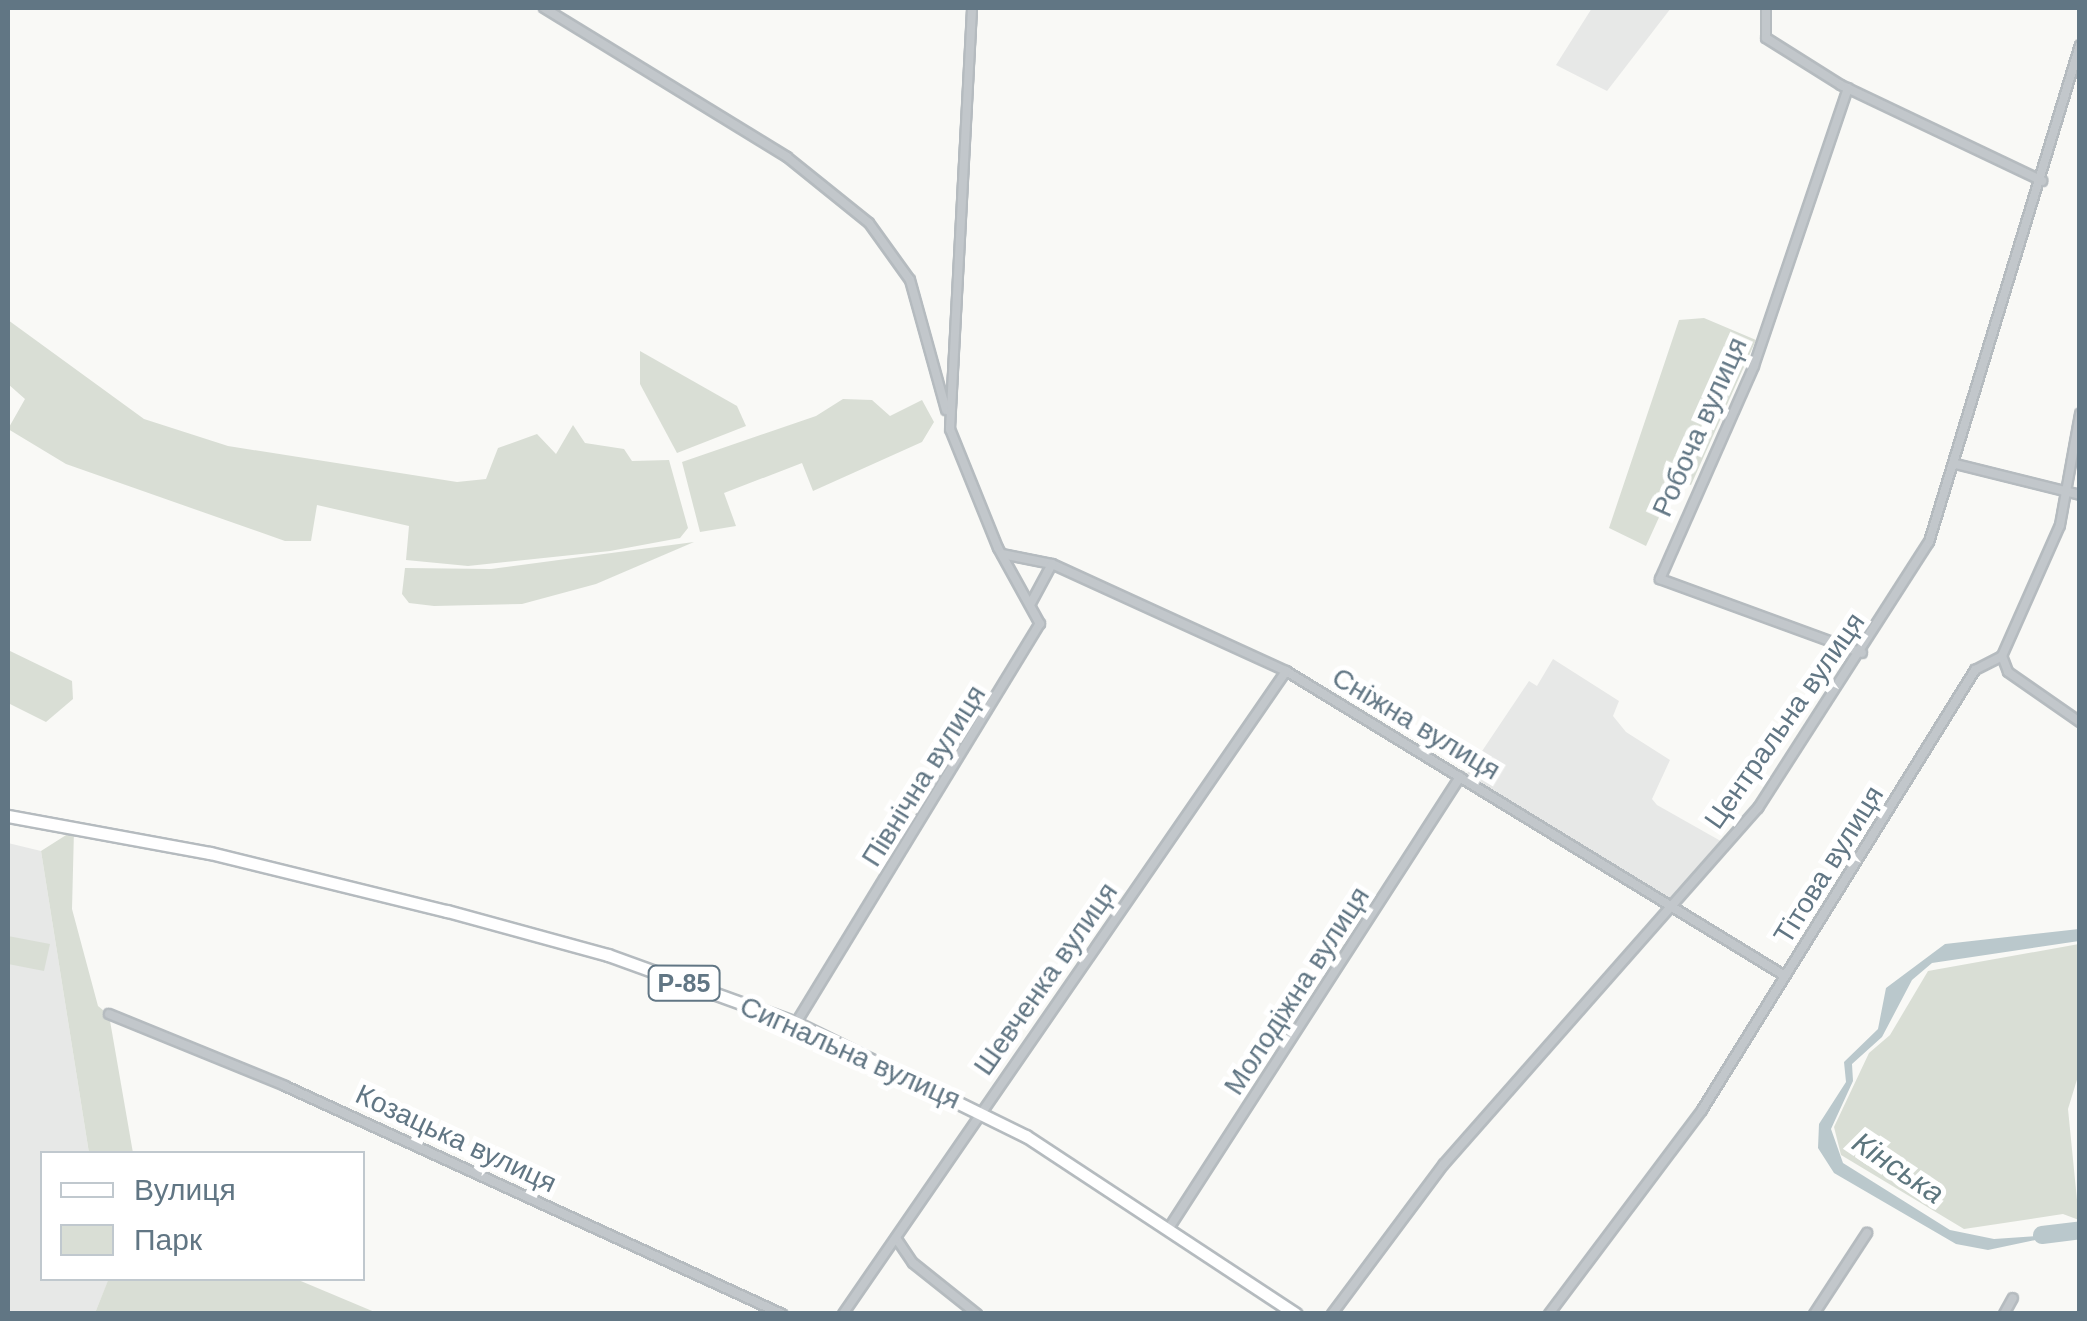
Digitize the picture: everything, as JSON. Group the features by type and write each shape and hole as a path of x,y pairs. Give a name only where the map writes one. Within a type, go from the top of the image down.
{"main road":[{"name":"Сигнальна вулиця","path":"8,816 210,853 447,911 608,956 796,1022 981,1112 1169,1228 1296,1314"}],"street":[{"path":"544,8 787,157 868,223 910,280 950,429 1000,551 1031,603"},
{"path":"950,429 972,8"},
{"path":"1766,8 1766,38 1848,88 2042,181"},
{"name":"Центральна вулиця","path":"1332,1314 1444,1164 1674,910 1758,808 1862,653 1930,542 2080,45"},
{"name":"Робоча вулиця","path":"1848,88 1754,366 1660,579 1862,653"},
{"name":"Тітова вулиця","path":"1549,1314 1702,1110 1975,670 2002,656 2032,604 2064,490 2080,414"},
{"path":"1956,464 2080,495"},
{"name":"Сніжна вулиця","path":"1000,551 1052,564 1286,671 1785,976"},
{"path":"1031,603 1052,564"},
{"name":"Північна вулиця","path":"796,1022 1036,638 1040,624 1031,603"},
{"path":"2002,656 2008,672 2080,722"},
{"name":"Шевченка вулиця","path":"842,1314 1286,671"},
{"name":"Молодіжна вулиця","path":"1169,1228 1460,777"},
{"name":"Козацька вулиця","path":"108,1014 285,1086 782,1314"},
{"path":"1814,1314 1867,1233"},
{"path":"896,1238 912,1263 977,1314"},
{"path":"2004,1314 2013,1298"}],"shaded area":[{"path":"1592,8 1671,8 1607,91 1556,65"},
{"path":"1553,659 1619,701 1613,716 1626,732 1670,760 1652,799 1657,805 1726,844 1674,909 1464,778 1529,681 1537,686"},
{"path":"8,843 41,851 89,1151 40,1151 40,1281 108,1281 95,1313 8,1314"},
{"path":"2079,929 2079,941 1932,963 1912,980 1882,1037 1852,1064 1853,1081 1831,1129 1843,1163 1950,1230 1994,1239 2064,1234 1988,1250 1956,1244 1834,1173 1818,1148 1819,1124 1846,1082 1844,1062 1878,1029 1886,988 1945,944"}],"green space":[{"path":"1704,318 1756,340 1691,485 1676,480 1646,546 1609,528 1679,320"},
{"path":"8,320 144,419 228,446 457,482 486,479 498,448 537,434 556,454 573,425 585,443 624,449 632,461 669,460 688,528 680,538 610,551 468,566 406,560 409,526 317,505 311,541 285,541 66,464 8,429 25,399 8,384"},
{"path":"640,351 737,406 746,426 677,453 640,384"},
{"path":"843,399 872,400 890,416 922,400 934,422 922,442 813,491 802,463 724,493 736,526 700,532 682,462 816,416"},
{"path":"694,542 596,584 522,604 434,606 409,603 402,594 405,568 491,569"},
{"path":"8,650 72,681 73,699 46,722 8,703"},
{"path":"74,830 72,909 98,1006 109,1015 133,1151 89,1151 41,851"},
{"path":"8,936 50,944 44,971 8,964"},
{"path":"2079,944 2079,1073 2068,1109 2079,1220 2063,1214 1964,1229 1841,1155 1834,1127 1869,1053 1890,1035 1928,971"},
{"path":"108,1281 301,1281 377,1313 95,1313"}],"waterway":[{"name":"Кінська","path":"2042,1235 2080,1230"}]}
